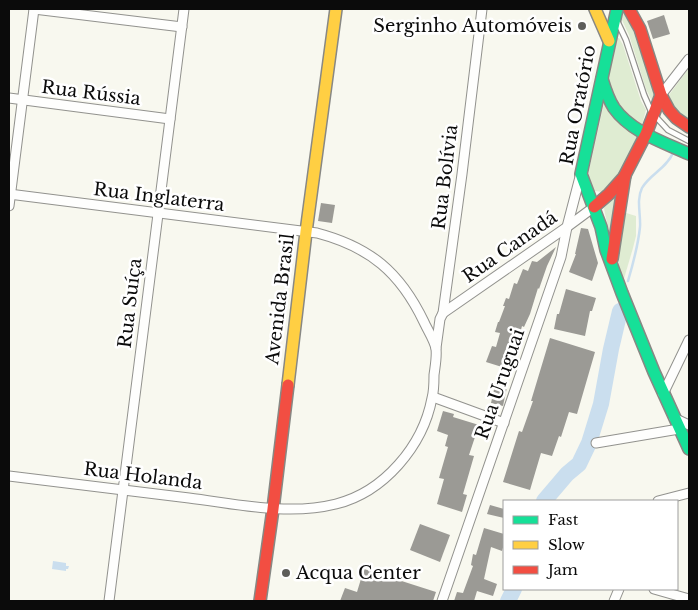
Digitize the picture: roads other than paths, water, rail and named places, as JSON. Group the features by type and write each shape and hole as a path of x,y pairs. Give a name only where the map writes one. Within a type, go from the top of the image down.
{"main road":[{"name":"Avenida Brasil","path":"261,598 306,232 336,9"},
{"name":"Rua Oratório","path":"595,9 609,41 581,174 602,227 606,250 636,328 663,394 681,424 689,449"},
{"path":"629,9 640,29 661,95 669,110 676,118 689,127"},
{"path":"609,41 614,11"},
{"path":"602,79 615,109 636,128 689,154"},
{"name":"Rua Oratório","path":"612,265 625,175 646,134 661,95"},
{"path":"594,207 609,194 625,175"},
{"path":"588,194 609,194"}],"street":[{"path":"9,206 34,9 182,27"},
{"name":"Rua Suíça","path":"109,601 184,9"},
{"name":"Rua Bolívia","path":"433,397 436,348 440,319 443,313 462,174 482,9"},
{"path":"661,95 689,59"},
{"name":"Rua Rússia","path":"9,98 170,119"},
{"name":"Rua Uruguai","path":"442,601 561,257 581,174"},
{"name":"Rua Inglaterra","path":"10,194 306,232 331,237 366,252 394,276 408,292 417,307 436,348"},
{"name":"Rua Canadá","path":"443,313 594,207"},
{"path":"663,394 689,340"},
{"path":"433,397 504,422"},
{"name":"Rua Holanda","path":"9,476 273,509 321,507 352,499 373,487 392,472 414,446 427,418 433,397"},
{"path":"596,443 681,424"},
{"path":"662,500 689,493"},
{"path":"658,590 689,599"}],"lane":[{"path":"614,11 626,40 644,95 654,114 668,130 689,141"}],"water":[{"path":"53,561 66,563 66,566 69,566 68,569 66,571 52,569"}],"waterway":[{"path":"628,281 639,234 640,193 645,183 670,159 673,153"},
{"path":"545,500 567,474 579,464 589,443 601,404 620,311"},
{"path":"508,601 514,590"}],"place":[{"name":"Serginho Automóveis","path":"582,26"},
{"name":"Acqua Center","path":"286,573"}]}
